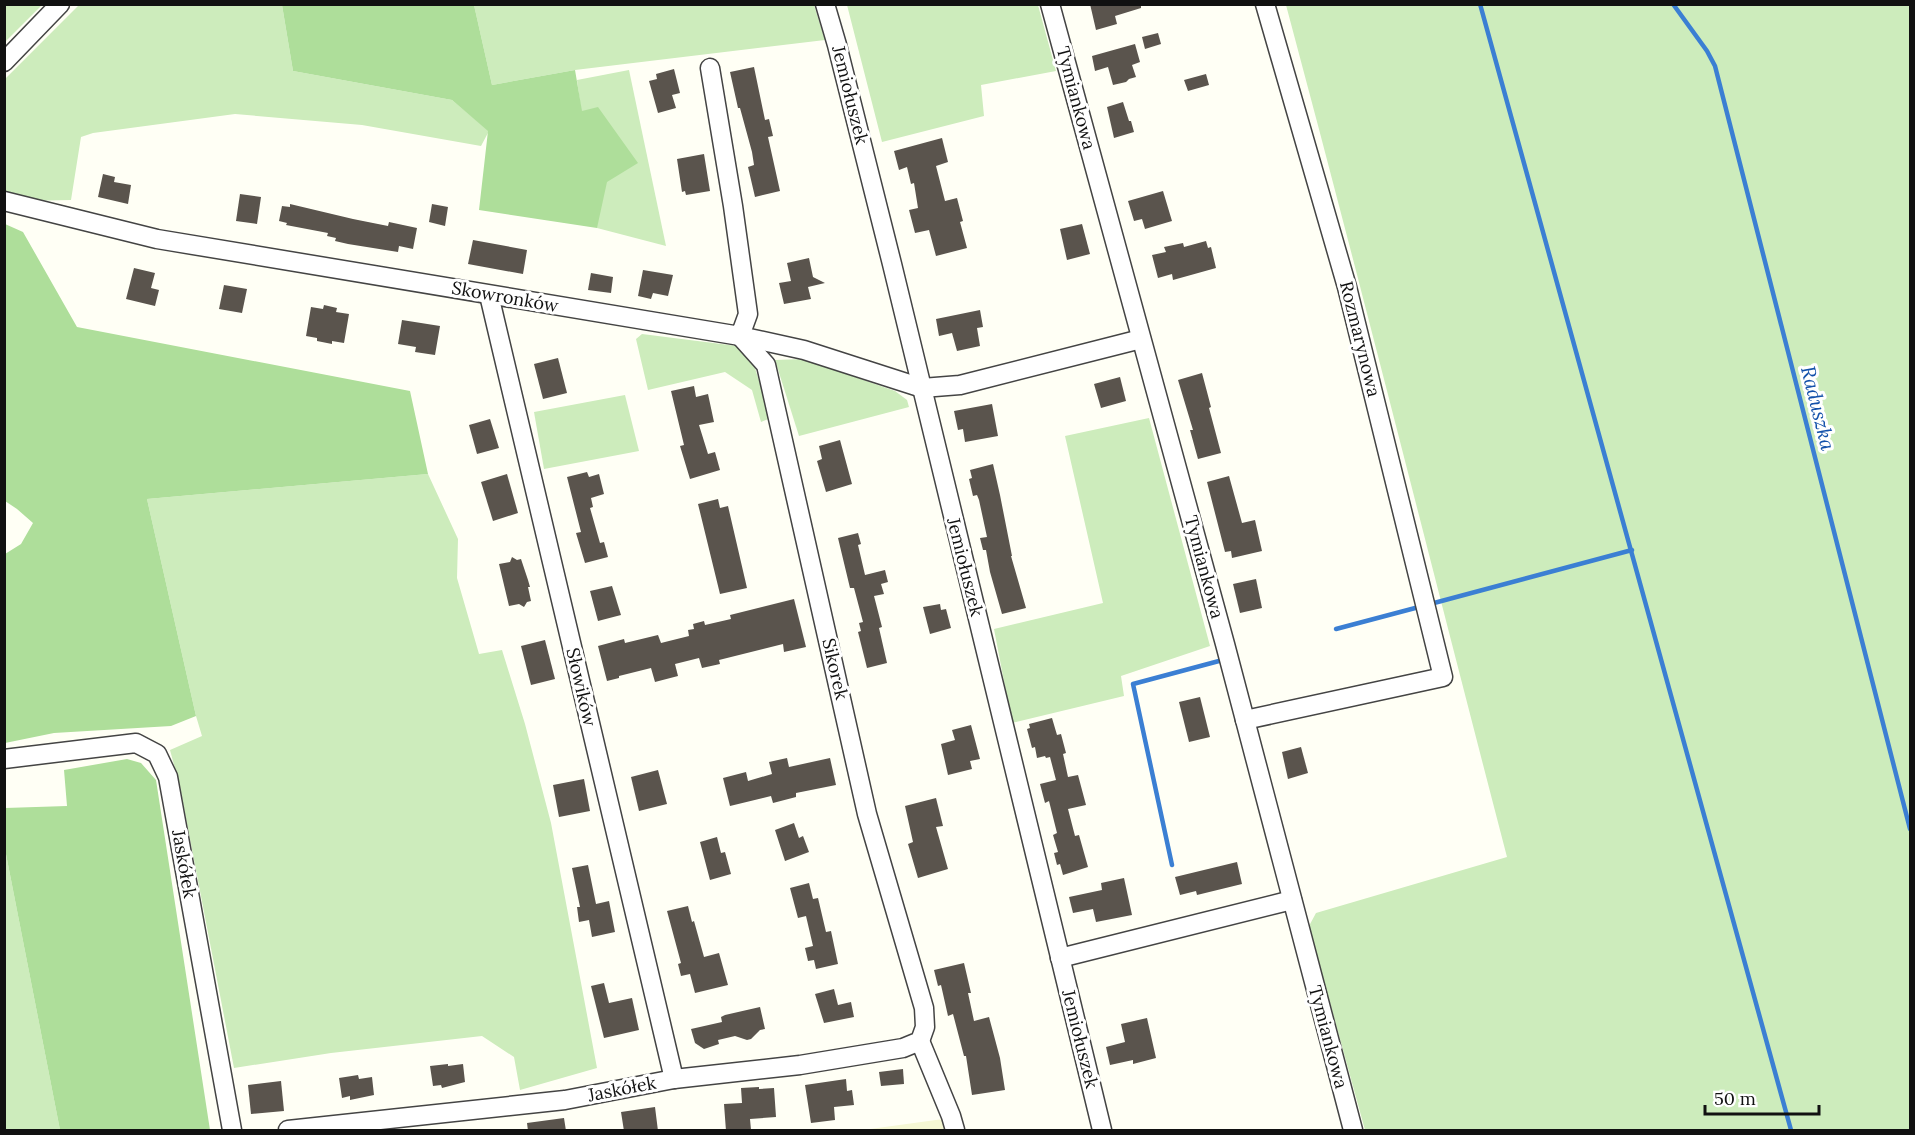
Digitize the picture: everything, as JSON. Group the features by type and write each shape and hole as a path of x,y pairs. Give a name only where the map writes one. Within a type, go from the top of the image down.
{"street":[{"path":"4,62 60,4"},
{"name":"Jemiołuszek","path":"825,4 837,45 1102,1131"},
{"name":"Tymiankowa","path":"1050,4 1245,720 1353,1131"},
{"name":"Rozmarynowa","path":"1245,720 1443,677 1347,287 1265,4"},
{"path":"710,68 748,314 740,336"},
{"name":"Skowronków","path":"4,201 157,239 740,336 804,350 921,388"},
{"name":"Słowików","path":"489,295 674,1079"},
{"name":"Sikorek","path":"740,336 766,365 867,814 924,1008 925,1027 920,1041"},
{"path":"921,388 960,385 1141,339"},
{"name":"Jaskółek","path":"4,759 136,743 157,754 168,777 232,1131"},
{"path":"1060,958 1292,900"},
{"path":"920,1041 955,1131"},
{"name":"Jaskółek","path":"288,1131 565,1100 674,1079 800,1065 903,1048 920,1041"}],"green space":[{"path":"5,4 42,5 5,42"},
{"path":"79,5 282,5 293,71 452,100 489,131 481,146 362,125 235,114 93,133 81,137 71,200 22,201 5,195 5,79"},
{"path":"282,5 474,5 492,85 575,70 582,111 598,107 638,163 607,182 597,228 479,210 488,131 452,100 293,71"},
{"path":"474,5 814,5 825,40 575,70 492,85"},
{"path":"847,5 1038,5 1056,71 981,85 984,116 882,142"},
{"path":"1286,5 1910,5 1910,1130 1365,1130 1309,926 1316,913 1507,857"},
{"path":"629,70 666,246 597,228 577,80"},
{"path":"5,224 23,232 77,327 410,391 428,474 147,499 196,716 171,726 54,733 5,743 5,554 21,544 33,523 5,501"},
{"path":"642,334 737,346 753,362 771,418 761,422 752,390 725,372 648,390 636,339"},
{"path":"803,359 895,391 907,400 909,407 799,436 775,360"},
{"path":"625,395 639,451 544,469 534,412"},
{"path":"1149,418 1210,646 1121,676 1124,696 1012,723 994,629 1103,603 1065,436"},
{"path":"428,474 458,539 457,578 479,654 502,650 525,724 551,823 597,1068 520,1090 514,1057 482,1036 331,1053 234,1068 180,787 170,750 202,736 147,499"},
{"path":"127,759 141,763 156,780 210,1130 60,1130 5,849 5,808 67,806 64,770"},
{"path":"5,849 60,1130 5,1130"},
{"path":"943,1119 946,1130 863,1130"}],"building":[{"path":"1090,4 1141,4 1141,8 1115,16 1117,24 1096,30"},
{"path":"1158,33 1161,44 1145,49 1142,37"},
{"path":"1135,44 1140,62 1132,65 1136,77 1113,85 1108,67 1095,71 1092,56"},
{"path":"754,67 765,120 769,119 773,136 768,137 780,191 755,197 748,167 754,165 752,152 740,108 738,108 730,72"},
{"path":"674,69 680,93 672,95 676,108 658,113 649,81 657,79 656,74"},
{"path":"1206,74 1209,85 1188,91 1184,80"},
{"path":"1123,102 1134,132 1114,138 1107,107"},
{"path":"942,138 948,162 936,166 945,201 957,198 967,248 936,256 929,230 915,233 909,210 918,208 914,183 911,184 907,167 899,170 894,151"},
{"path":"704,154 710,191 686,195 685,191 682,192 677,159"},
{"path":"103,174 115,177 114,182 131,185 128,204 98,197"},
{"path":"1163,191 1172,221 1145,229 1142,219 1134,221 1128,201"},
{"path":"240,194 261,197 257,224 236,221"},
{"path":"290,204 388,226 389,222 417,228 413,249 399,246 398,252 348,244 335,241 336,238 327,236 328,233 286,225 287,223 279,221 282,206 290,207"},
{"path":"432,204 448,207 445,226 429,222"},
{"path":"1082,224 1090,254 1067,260 1060,229"},
{"path":"473,240 527,250 523,274 468,264"},
{"path":"1206,241 1208,248 1211,247 1216,268 1173,280 1172,274 1158,278 1152,255 1166,252 1164,247 1183,243 1184,247"},
{"path":"809,258 813,277 825,283 808,287 811,299 784,304 779,283 791,281 787,263"},
{"path":"134,268 155,273 151,288 159,290 155,306 126,299"},
{"path":"643,270 673,275 668,296 653,293 651,299 638,296"},
{"path":"591,273 613,277 611,293 588,290"},
{"path":"224,285 247,289 242,313 219,309"},
{"path":"324,305 337,308 336,312 349,314 344,343 332,341 332,344 306,336 311,307 323,309"},
{"path":"980,310 983,327 977,328 980,346 957,351 952,333 939,336 936,319"},
{"path":"402,320 440,326 435,355 415,352 416,347 398,344"},
{"path":"558,358 567,393 543,399 534,364"},
{"path":"1202,373 1221,453 1198,459 1190,430 1193,430 1178,380"},
{"path":"1120,377 1126,401 1101,408 1094,384"},
{"path":"694,386 696,397 708,394 714,422 699,425 708,454 715,452 720,470 690,479 680,446 684,445 671,391"},
{"path":"992,404 998,436 965,442 963,429 958,430 954,411"},
{"path":"490,419 499,448 477,454 469,425"},
{"path":"840,440 852,484 826,492 817,461 822,459 819,446"},
{"path":"993,464 1011,556 1026,608 1002,614 986,550 983,550 980,538 987,537 979,500 977,495 973,496 969,479 972,478 970,470"},
{"path":"587,472 589,477 599,474 604,494 591,498 593,507 590,508 600,543 604,542 608,557 585,563 576,533 581,532 567,477"},
{"path":"507,474 518,513 493,521 481,482"},
{"path":"1229,476 1242,523 1255,520 1262,551 1232,558 1231,551 1225,552 1207,482"},
{"path":"718,499 720,508 728,506 747,588 720,594 698,504"},
{"path":"858,533 861,544 858,545 865,575 885,570 888,582 881,584 884,594 874,596 882,627 879,628 887,663 867,668 858,632 861,631 859,623 863,622 854,588 850,588 838,538"},
{"path":"512,557 517,560 521,559 530,587 528,587 531,601 527,602 524,607 519,604 509,606 499,564 510,562"},
{"path":"1256,579 1262,608 1240,613 1233,584"},
{"path":"612,586 621,615 598,621 590,591"},
{"path":"794,599 806,647 784,652 783,644 719,660 720,664 702,668 699,658 675,664 678,676 655,682 651,668 607,681 598,646 624,639 625,643 658,635 661,643 689,636 688,630 694,629 693,624 704,621 705,625 731,619 730,615"},
{"path":"940,604 941,610 946,609 951,628 930,634 923,607"},
{"path":"545,640 555,679 531,685 521,646"},
{"path":"1200,697 1210,737 1189,742 1179,702"},
{"path":"1052,718 1057,735 1061,734 1066,753 1063,754 1068,777 1078,775 1086,805 1068,809 1075,836 1079,835 1088,867 1063,875 1054,853 1058,852 1053,835 1057,833 1049,801 1045,803 1040,784 1056,780 1050,757 1037,758 1027,729 1030,728 1029,724"},
{"path":"971,725 980,759 970,761 972,769 948,775 941,744 955,740 952,730"},
{"path":"1301,747 1308,773 1288,779 1282,752"},
{"path":"787,758 789,767 830,758 836,785 796,793 796,797 773,803 771,796 730,806 723,778 746,772 748,781 772,774 769,762"},
{"path":"658,770 667,804 639,811 631,777"},
{"path":"584,779 590,811 559,817 553,785"},
{"path":"936,798 943,826 936,827 948,869 918,878 908,844 913,842 905,806"},
{"path":"794,823 799,838 803,836 809,852 785,861 775,830"},
{"path":"717,837 721,853 725,852 731,874 710,880 700,842"},
{"path":"1237,862 1242,884 1197,895 1196,891 1180,895 1175,877"},
{"path":"588,865 596,904 609,901 615,932 592,937 589,920 579,922 577,907 580,907 572,868"},
{"path":"1124,878 1132,915 1096,922 1093,909 1073,913 1069,897 1102,890 1101,883"},
{"path":"809,883 813,899 818,898 826,932 831,931 838,964 816,969 814,960 808,961 805,948 813,946 806,916 798,918 790,888"},
{"path":"688,906 704,957 719,953 728,985 695,993 690,974 681,976 678,964 681,963 667,911"},
{"path":"964,963 971,993 968,993 974,1021 989,1017 1000,1058 1005,1090 972,1095 966,1056 964,1056 953,1014 948,1016 941,985 938,986 934,970"},
{"path":"604,983 609,1003 632,998 639,1030 604,1038 591,986"},
{"path":"834,989 838,1005 851,1002 854,1017 824,1023 815,994"},
{"path":"760,1007 765,1029 760,1030 751,1039 735,1036 718,1040 719,1044 704,1049 695,1043 691,1029 722,1022 721,1017 725,1015"},
{"path":"1147,1018 1156,1058 1133,1064 1133,1060 1110,1065 1106,1047 1125,1042 1121,1024"},
{"path":"448,1064 448,1066 463,1064 465,1082 442,1088 441,1085 433,1086 430,1066"},
{"path":"903,1069 904,1084 881,1086 879,1072"},
{"path":"358,1075 359,1079 372,1077 374,1095 350,1100 350,1096 342,1098 339,1078"},
{"path":"846,1079 847,1091 852,1090 854,1105 834,1107 835,1120 811,1123 805,1085"},
{"path":"281,1081 284,1111 251,1114 248,1085"},
{"path":"759,1087 759,1089 774,1088 776,1117 750,1119 751,1130 726,1131 724,1104 742,1103 741,1088"},
{"path":"655,1107 658,1131 624,1131 621,1112"},
{"path":"564,1118 566,1131 528,1131 527,1123"}],"waterway":[{"path":"1480,4 1791,1130"},
{"name":"Raduszka","path":"1673,4 1715,66 1910,829"},
{"path":"1434,603 1632,550"},
{"path":"1336,629 1419,607"},
{"path":"1172,865 1133,684 1219,661"}]}
